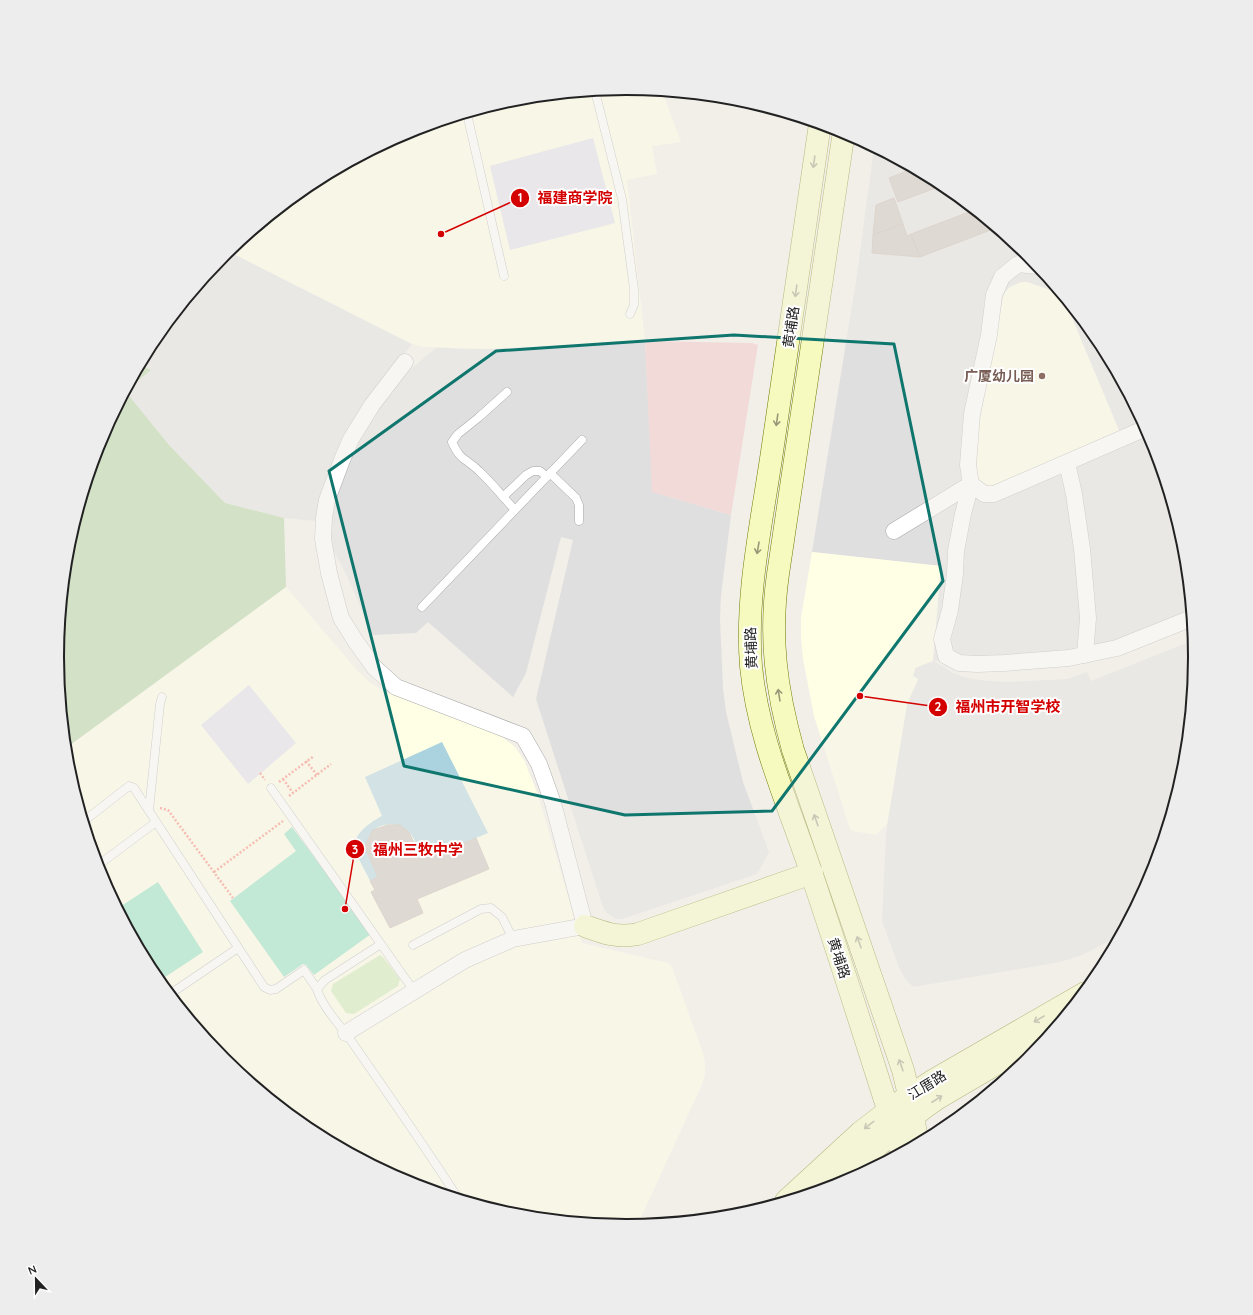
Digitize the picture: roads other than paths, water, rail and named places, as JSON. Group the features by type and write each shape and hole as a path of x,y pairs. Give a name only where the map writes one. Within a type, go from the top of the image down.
{"main road":[{"name":"黄埔路","path":"819,130 755,563 752,588 750,639 751,665 758,715 773,764 812,873 901,1149"},
{"name":"黄埔路","path":"843,138 774,598 774,648 780,699 793,750 903,1070 917,1139"},
{"path":"585,926 614,936 638,934 812,873"},
{"name":"江厝路","path":"840,1178 892,1120 911,1105 934,1080 1074,999"},
{"name":"江厝路","path":"911,1105 938,1098 1039,1039"},
{"name":"江厝路","path":"793,1194 861,1132 892,1120"}],"street":[{"path":"1029,265 1018,264 1002,277 994,295 989,336 972,414 968,465 971,484 963,514 956,551 955,574 950,610 942,639 946,656 959,663 977,664 1004,664 1069,658 1117,648 1188,620"},
{"path":"346,1033 465,960 513,940 585,926 550,792 539,764 523,736 396,687 374,667 341,618 329,573 323,539 327,500 351,439 372,405 405,362"},
{"path":"971,484 984,494 994,494 1141,430"},
{"path":"1067,463 1074,494 1082,549 1088,618 1085,655"},
{"path":"894,531 971,484"}],"lane":[{"path":"595,96 622,199 634,289 634,305 630,314"},
{"path":"468,118 504,276"},
{"path":"507,392 458,434 452,442 457,453 478,470 515,510"},
{"path":"422,607 582,440"},
{"path":"503,497 533,470 540,471 548,475 576,498 579,505 579,521"},
{"path":"149,808 162,697"},
{"path":"88,818 129,786 134,788 149,808 156,822 264,987 270,990 276,989 304,970 317,989 319,997 346,1033 455,1193"},
{"path":"271,788 414,991"},
{"path":"103,862 156,822"},
{"path":"413,945 481,909 491,908 502,917 513,940"},
{"path":"317,989 325,980 381,944"},
{"path":"174,991 238,948"}],"water":[{"path":"442,742 488,833 422,860 415,841 405,829 396,825 378,827 368,838 365,847 378,877 370,881 355,849 356,838 363,829 382,816 365,777"}],"place":[{"name":"福建商学院","path":"441,234"},
{"name":"广厦幼儿园","path":"1042,376"},
{"name":"福州市开智学校","path":"860,696"},
{"name":"福州三牧中学","path":"345,909"}]}
